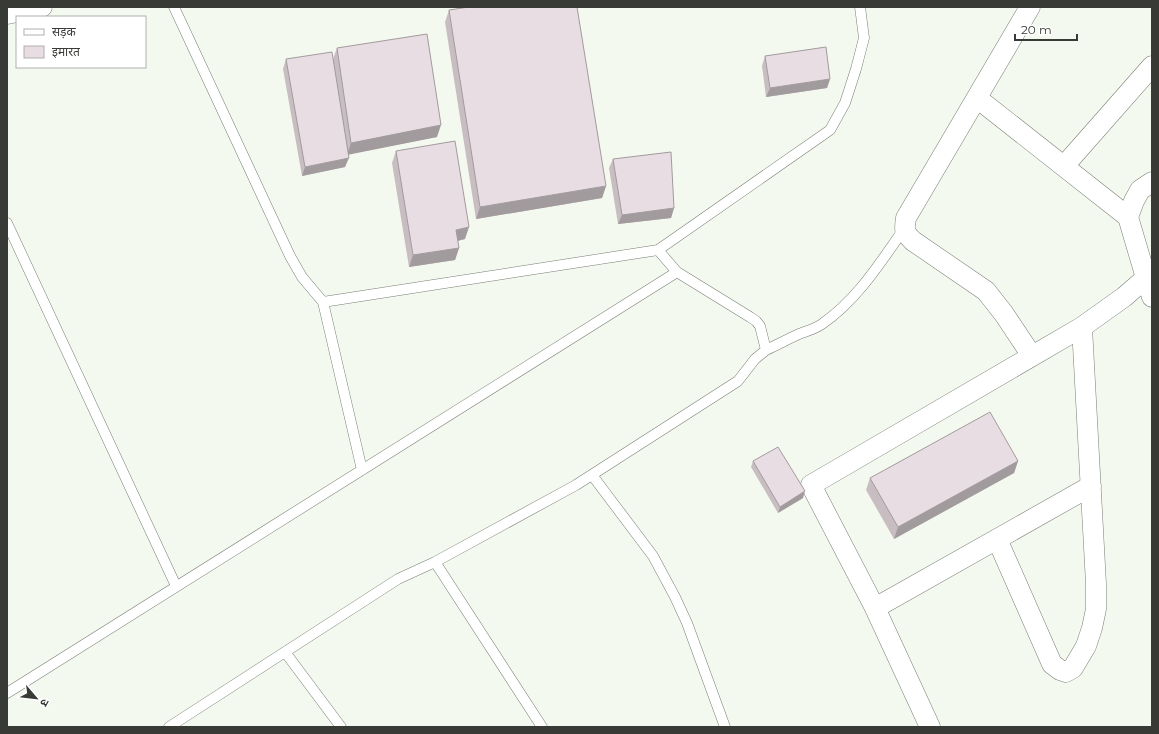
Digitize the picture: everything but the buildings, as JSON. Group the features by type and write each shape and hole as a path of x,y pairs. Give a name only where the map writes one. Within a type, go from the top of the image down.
{"street":[{"path":"7,14 42,7"},
{"path":"1030,7 906,218 904,229 913,241 986,291 1004,314 1032,356"},
{"path":"1064,166 1152,66"},
{"path":"930,727 875,608 811,485 1082,327 1124,297 1149,288 1128,217 977,98"},
{"path":"1128,217 1140,190 1152,182"},
{"path":"997,539 1052,664 1060,670 1066,672 1073,668 1086,646 1096,609 1096,584 1082,327"},
{"path":"875,608 1091,486"}],"lane":[{"path":"174,7 290,256 302,277 323,302 362,470"},
{"path":"323,302 658,250 830,130 845,103 860,57 864,38 860,7"},
{"path":"7,223 176,586"},
{"path":"169,727 398,579 435,562 576,485 738,381 755,359 766,350 812,330 844,306 867,281 904,229"},
{"path":"658,250 677,272 756,322 760,326 766,350"},
{"path":"7,693 677,272"},
{"path":"592,475 653,556 671,590 687,623 725,727"},
{"path":"435,562 542,727"},
{"path":"285,652 341,727"}]}
